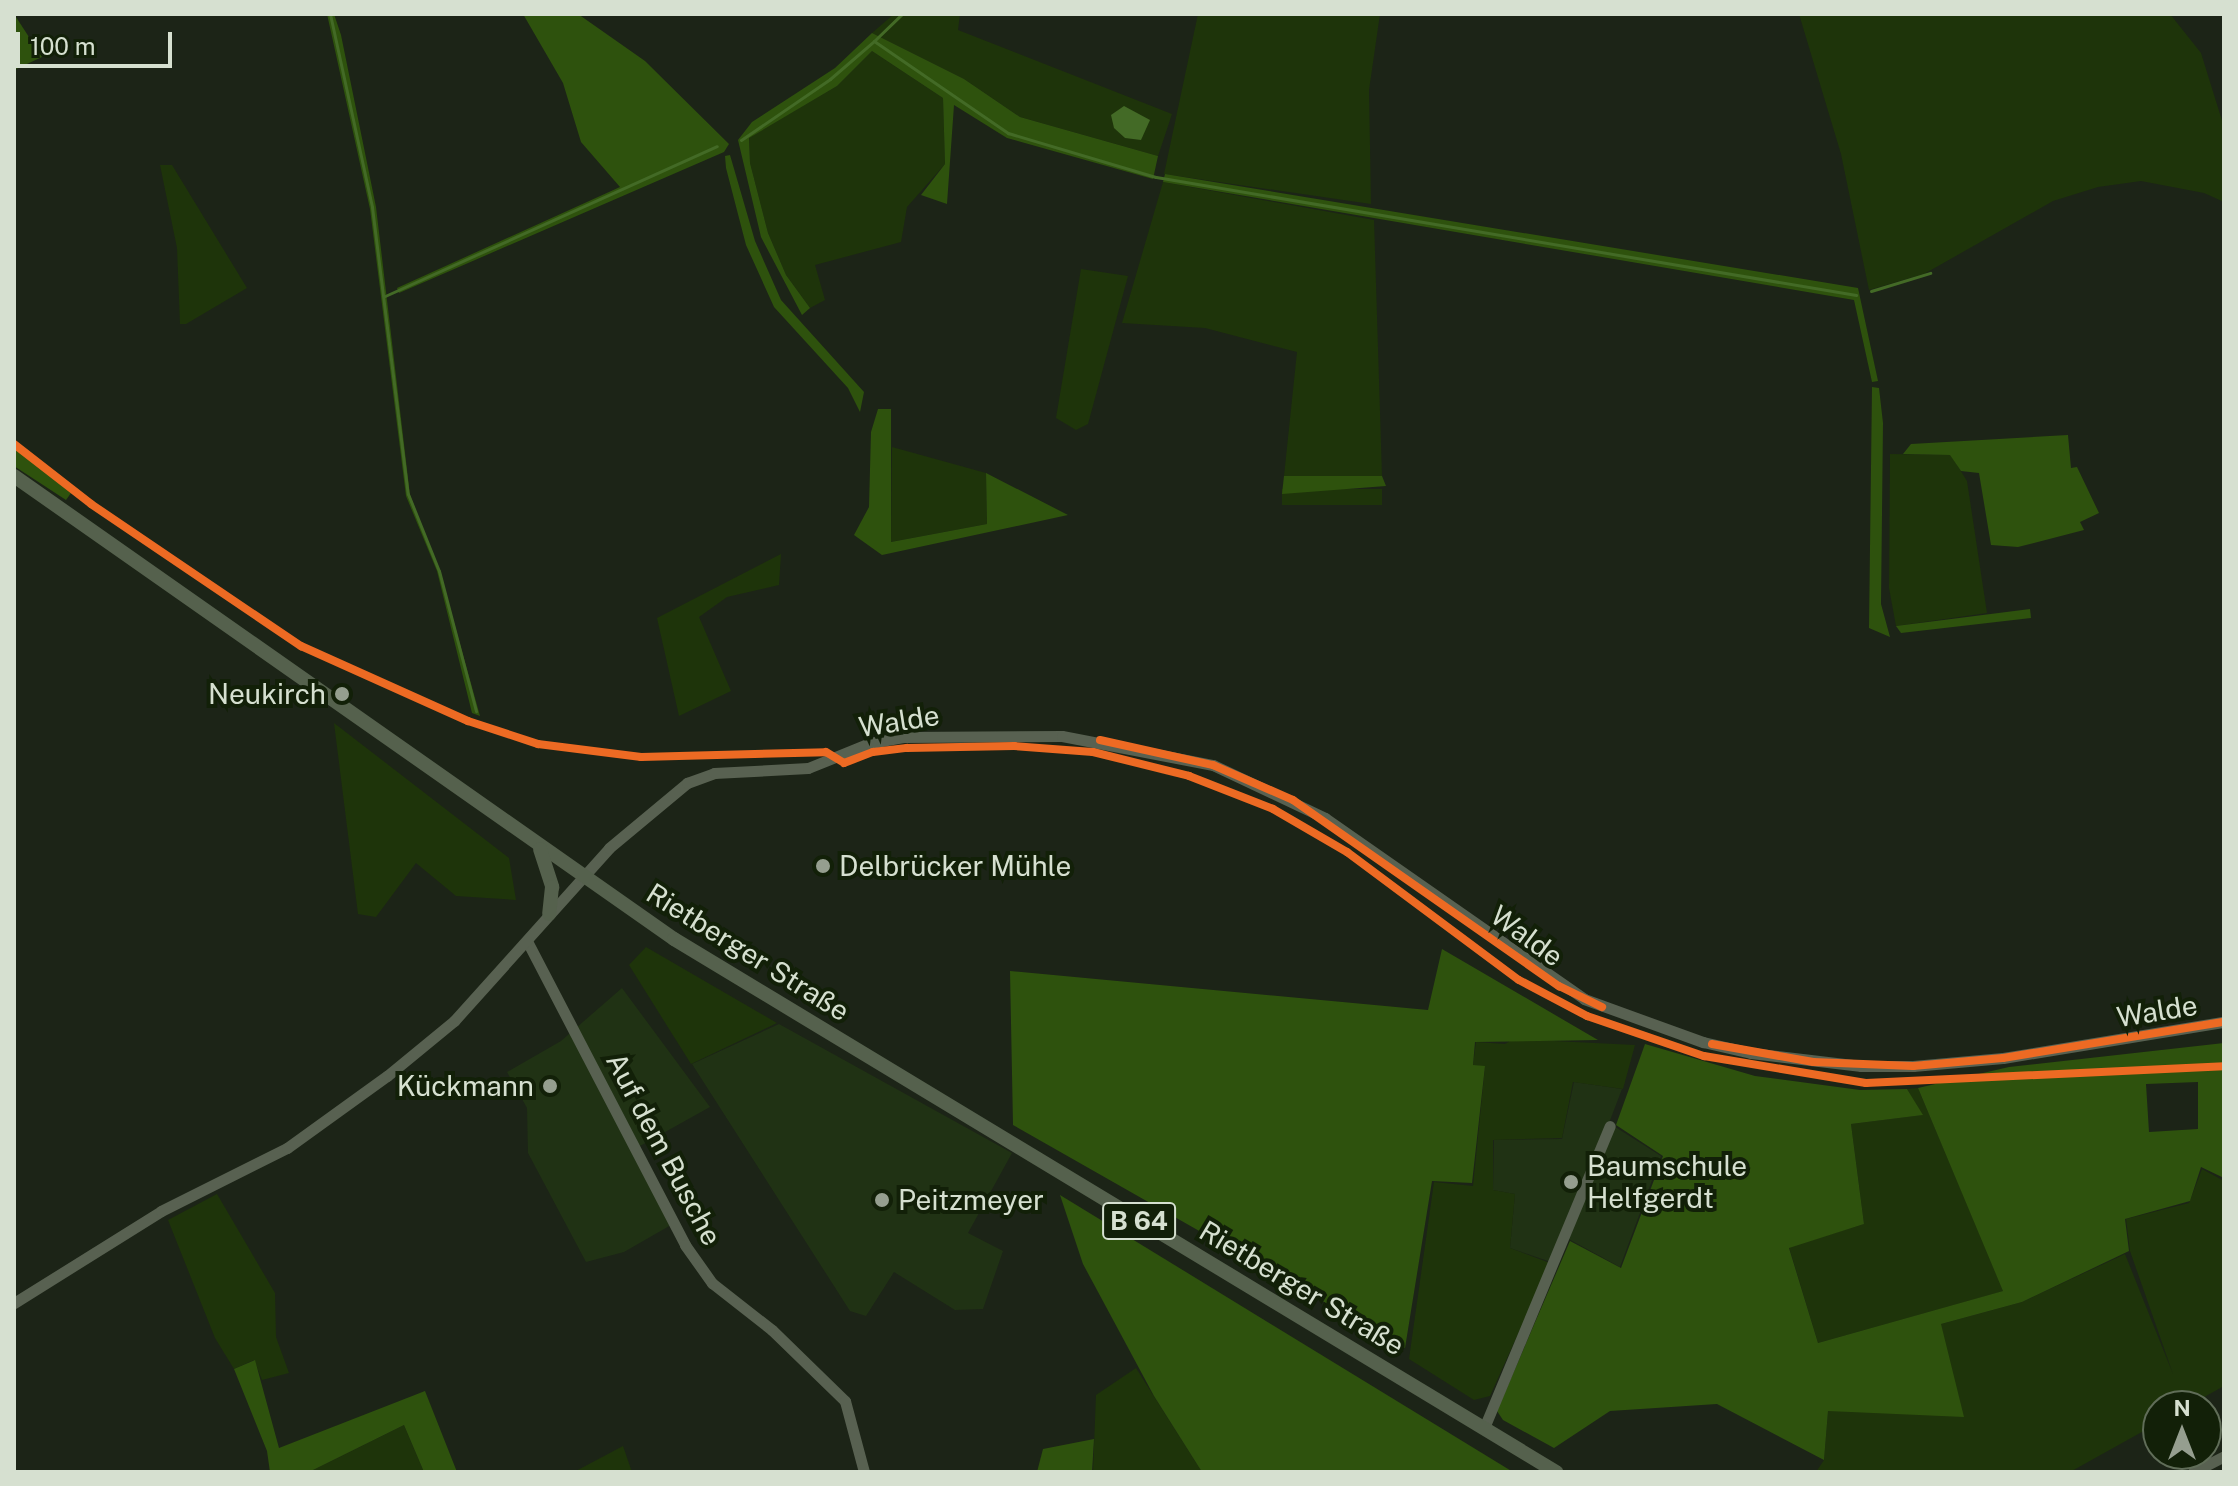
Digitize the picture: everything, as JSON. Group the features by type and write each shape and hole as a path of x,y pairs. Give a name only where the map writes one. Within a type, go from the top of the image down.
{"main road":[{"name":"Rietberger Straße","path":"14,476 580,877 913,1085 1556,1472"},
{"path":"540,849 552,887 549,914"}],"street":[{"name":"Walde","path":"580,877 687,783 705,775 808,768 870,743 904,737 1062,736 1176,755 1257,783 1335,825 1559,986 1604,1008 1703,1042 1813,1062 1913,1066 2054,1051 2224,1022"},
{"path":"14,1303 161,1211 287,1148 454,1021 580,877"},
{"name":"Auf dem Busche","path":"527,941 685,1245 712,1283 772,1330 845,1401 864,1472"},
{"path":"1484,1428 1610,1126"},
{"path":"2193,1472 2224,1456"}],"shaded area":[{"path":"14,14 42,57 14,70"},
{"path":"327,14 334,14 341,35 376,207 410,495 440,572 480,716 472,713 437,571 406,496 370,209"},
{"path":"523,14 578,14 645,61 729,144 724,152 399,293 397,288 620,187 581,142 563,83"},
{"path":"894,14 960,14 958,30 1172,114 1158,156 1020,117 964,79 872,33"},
{"path":"1198,14 1380,14 1369,90 1371,204 1164,174"},
{"path":"1799,14 2170,14 2201,53 2224,127 2224,202 2204,193 2141,181 2098,187 2053,201 1924,274 1869,290 1841,154"},
{"path":"872,33 964,79 1020,117 1158,156 1153,179 1007,138 954,105 947,204 921,195 945,164 943,98 872,51 837,86 749,138 750,163 768,233 786,275 810,308 802,315 761,237 738,140 752,122 835,68"},
{"path":"872,51 943,98 945,164 907,207 901,242 815,265 825,300 810,308 786,275 768,233 750,163 749,137 837,86"},
{"path":"1124,106 1150,120 1141,140 1125,138 1114,128 1111,115"},
{"path":"730,155 755,241 781,300 864,392 860,412 848,388 774,307 746,245 726,168 725,156"},
{"path":"160,165 172,165 247,288 186,324 180,324 177,248"},
{"path":"1165,174 1858,288 1878,381 1872,382 1854,300 1163,182"},
{"path":"1163,182 1374,220 1382,476 1284,476 1297,352 1205,328 1122,323"},
{"path":"1081,269 1128,276 1088,424 1076,430 1056,418"},
{"path":"1872,387 1879,388 1883,423 1881,604 1890,637 1869,628"},
{"path":"878,409 891,409 891,542 987,524 986,473 1068,515 882,555 854,535 869,507 871,432"},
{"path":"2068,435 2071,468 2077,467 2099,513 2080,522 2084,530 2018,547 1991,545 1979,473 1961,471 1950,455 1903,454 1911,444"},
{"path":"14,447 71,493 66,500 14,466"},
{"path":"892,447 986,473 987,524 891,542"},
{"path":"1890,454 1951,455 1967,481 1987,613 1896,626 1889,588"},
{"path":"1284,476 1382,476 1386,486 1282,494"},
{"path":"1282,489 1382,489 1382,505 1282,505"},
{"path":"781,554 779,585 727,597 699,617 731,691 679,716 657,618"},
{"path":"2030,609 2031,618 1901,633 1896,626"},
{"path":"334,723 509,858 516,900 456,896 416,863 376,917 358,914"},
{"path":"646,947 777,1023 691,1064 629,965"},
{"path":"1442,949 1598,1040 1475,1042 1473,1065 1485,1066 1472,1183 1432,1181 1405,1348 1013,1125 1010,971 1428,1010"},
{"path":"622,988 710,1107 631,1151 671,1225 624,1252 586,1262 528,1153 527,1108 507,1072 561,1041"},
{"name":"Peitzmeyer","path":"779,1024 1012,1153 968,1233 1003,1251 983,1309 955,1310 894,1272 866,1316 850,1311 692,1064"},
{"path":"1514,1039 1635,1045 1623,1089 1573,1082 1562,1138 1493,1140 1493,1190 1515,1194 1510,1248 1550,1263 1490,1396 1474,1400 1409,1359 1434,1182 1473,1186 1485,1067 1473,1065 1476,1042 1505,1044"},
{"path":"2224,1043 2224,1178 2201,1167 2190,1201 2125,1219 2129,1251 2022,1302 1941,1324 1964,1417 1828,1411 1824,1460 1717,1404 1610,1411 1554,1448 1503,1420 1497,1411 1570,1241 1621,1268 1663,1156 1616,1125 1645,1044 1755,1076 1860,1090 1907,1089 1923,1115 1851,1124 1864,1224 1789,1248 1818,1343 2003,1291 1918,1088 2009,1067","holes":["2198,1082 2198,1129 2149,1132 2146,1084"]},
{"path":"1574,1082 1622,1089 1609,1123 1661,1156 1620,1267 1563,1236 1551,1262 1510,1248 1515,1194 1493,1190 1494,1140 1562,1139"},
{"path":"1918,1088 2004,1291 1818,1343 1789,1247 1864,1224 1851,1124 1922,1115 1907,1089"},
{"path":"2202,1169 2224,1181 2224,1386 2217,1390 2142,1390 2142,1432 2070,1472 1816,1472 1824,1460 1828,1411 1941,1324 2022,1302 2125,1254 2173,1374 2130,1251 2126,1219 2189,1203"},
{"path":"217,1194 275,1293 276,1337 289,1373 262,1380 254,1360 234,1369 215,1338 168,1220"},
{"path":"1060,1195 1513,1472 1202,1472 1154,1396 1083,1264"},
{"path":"255,1360 279,1448 425,1391 457,1472 424,1472 404,1425 309,1472 270,1472 267,1451 234,1369"},
{"path":"1136,1368 1202,1472 1093,1472 1096,1395"},
{"path":"404,1425 424,1472 309,1472"},
{"path":"1094,1439 1092,1472 1037,1472 1043,1449"},
{"path":"623,1446 632,1472 574,1472"}],"waterway":[{"path":"330,14 372,207 408,494 439,571 476,711"},
{"path":"874,41 902,14"},
{"path":"741,140 830,79 874,41 1008,133 1156,177 1856,295"},
{"path":"385,296 717,146"},
{"path":"1871,291 1930,273"}],"cycle path":[{"path":"14,444 91,504 301,646 468,721 538,744 641,757 826,752 844,763 873,752 907,748 1014,746 1093,752 1189,776 1273,809 1347,852 1519,980 1587,1016 1704,1056 1866,1083 2224,1066"},
{"path":"1100,740 1213,765 1293,800 1559,986 1602,1007"},
{"path":"1712,1044 1813,1062 1913,1066 2003,1058 2224,1022"}],"place":[{"name":"Neukirch","path":"342,694"},
{"name":"Delbrücker Mühle","path":"823,866"},
{"name":"Kückmann","path":"550,1086"},
{"name":"Baumschule Helfgerdt","path":"1571,1182"},
{"name":"Peitzmeyer","path":"882,1200"}]}
